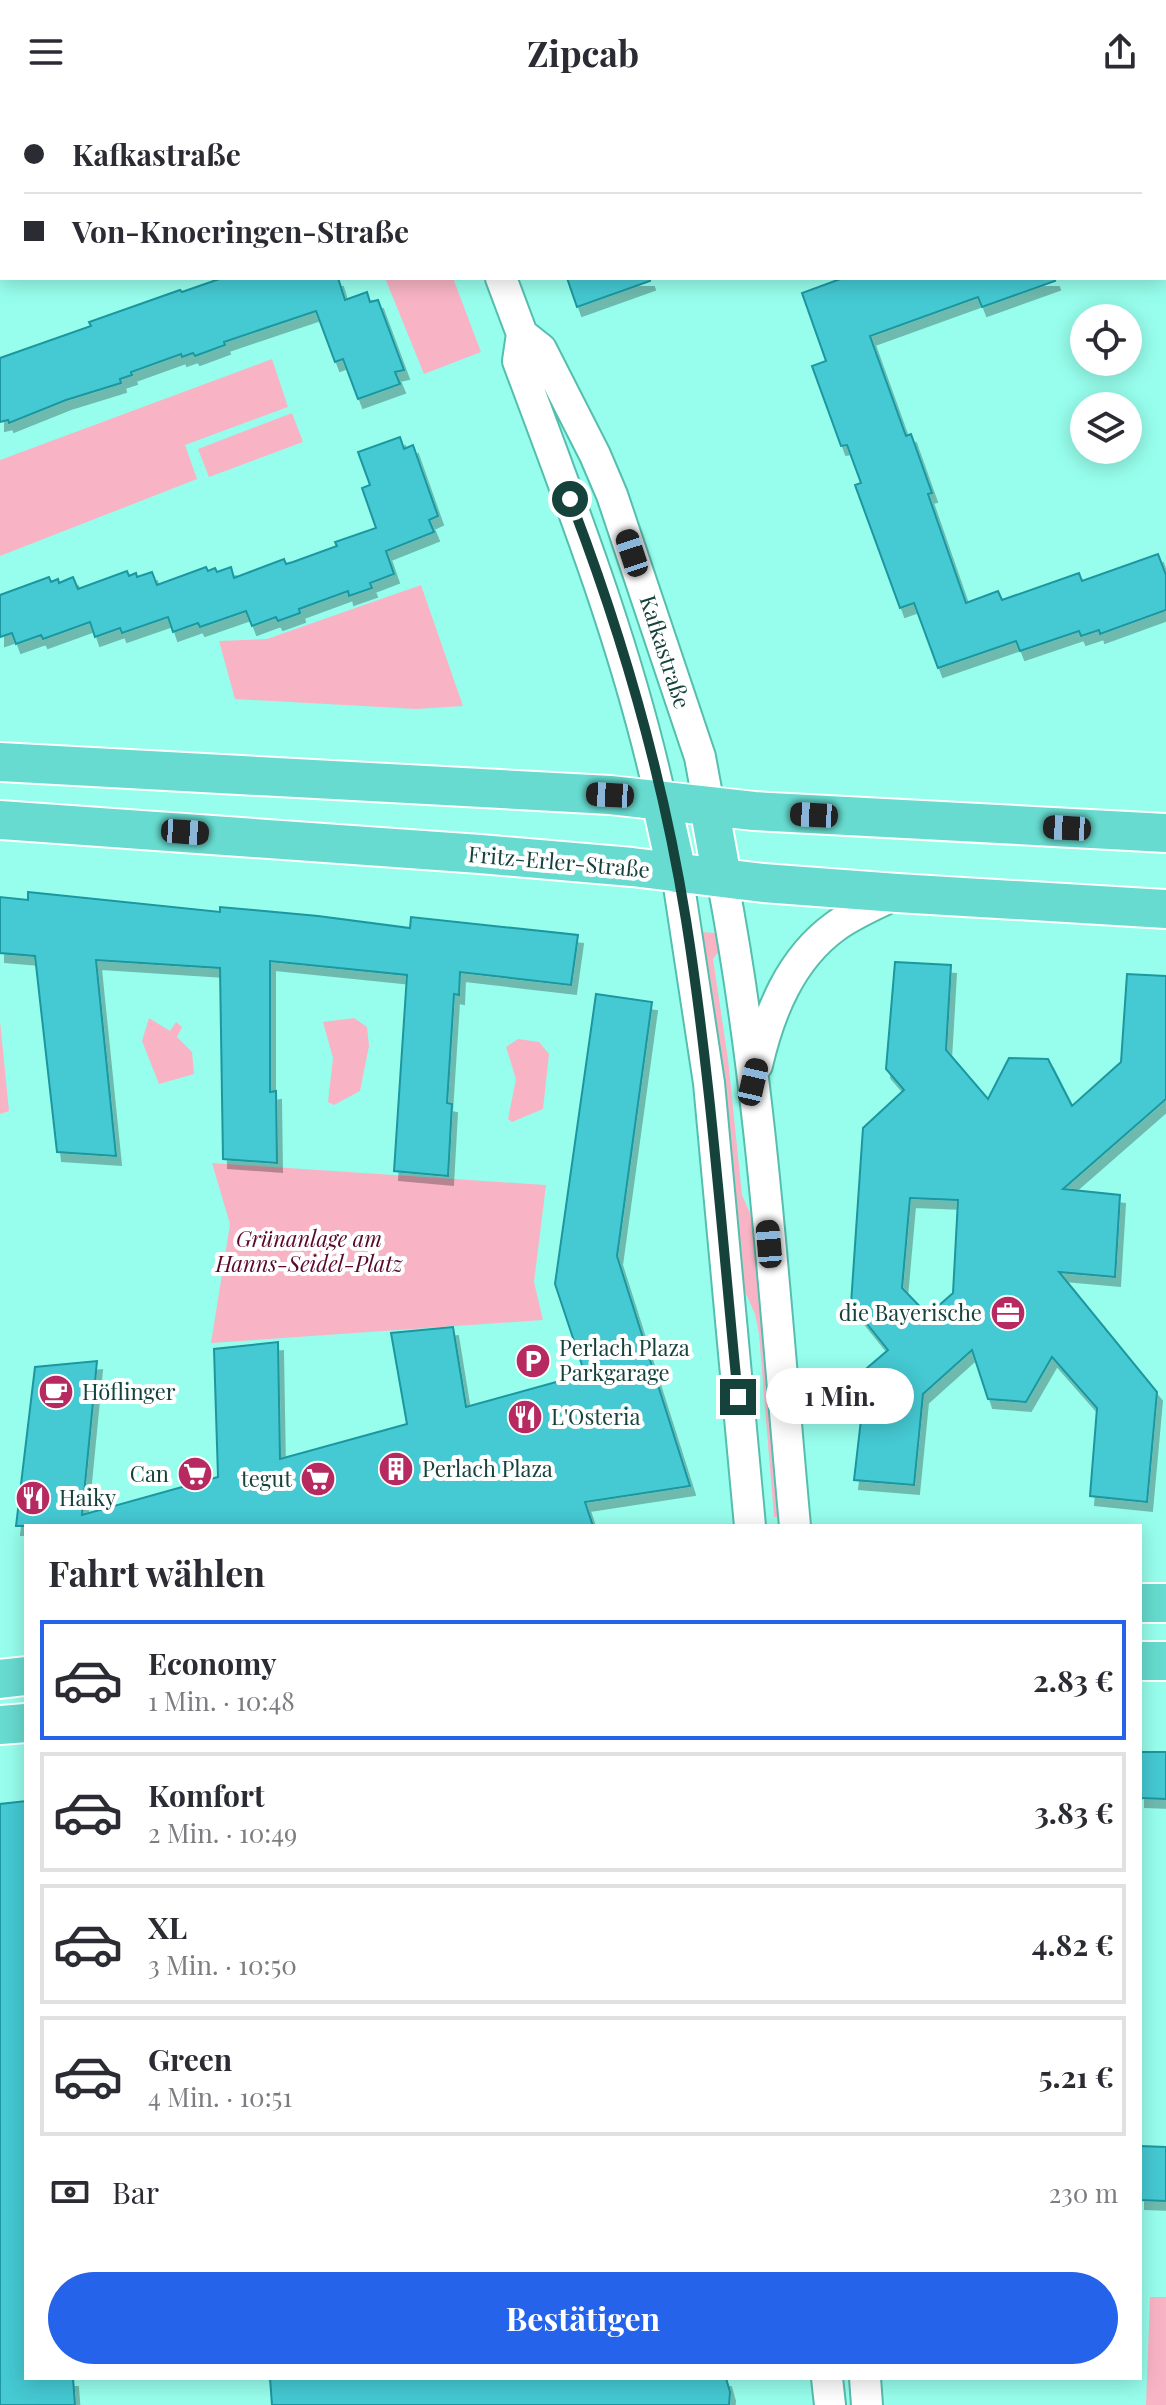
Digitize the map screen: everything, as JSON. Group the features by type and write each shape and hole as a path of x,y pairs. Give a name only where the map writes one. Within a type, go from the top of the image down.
{"main road":[{"path":"0,762 594,794 754,811 1166,833"},
{"path":"661,801 677,873"},
{"path":"709,806 722,878"},
{"name":"Fritz-Erler-Straße","path":"0,820 282,839 897,893 1166,909"},
{"path":"1142,1603 1166,1603"},
{"path":"1142,1661 1166,1661"},
{"path":"0,1679 24,1676"},
{"path":"0,1725 24,1723"}],"street":[{"name":"Kafkastraße","path":"502,280 522,334 518,361 600,581 651,754 661,801"},
{"name":"Kafkastraße","path":"522,334 541,349 612,495 700,757 709,806"},
{"path":"677,873 709,1083 750,1524"},
{"path":"722,878 734,939 753,1082 795,1524"},
{"path":"753,1082 766,1025 787,980 806,954 837,926 897,893"},
{"path":"827,2380 830,2405"},
{"path":"865,2380 867,2405"}],"green space":[{"path":"386,280 454,280 481,352 424,374"},
{"path":"272,359 288,407 185,445 197,479 0,556 0,460"},
{"path":"292,413 303,442 209,477 198,449"},
{"path":"421,585 463,706 416,709 235,699 219,641 267,639"},
{"path":"700,932 717,933 720,950 713,959 728,1059 742,1195 758,1231 782,1517 774,1517 759,1334 755,1314 742,1285 722,1068"},
{"path":"149,1018 170,1031 176,1022 182,1027 177,1037 192,1052 194,1074 159,1084 142,1041"},
{"path":"354,1018 367,1027 369,1046 360,1091 334,1105 328,1102 333,1058 323,1022"},
{"path":"0,1021 9,1111 0,1114"},
{"path":"518,1039 539,1042 549,1054 543,1109 512,1122 508,1119 516,1079 506,1047"},
{"name":"Grünanlage am Hanns-Seidel-Platz","path":"212,1163 546,1185 534,1282 543,1320 211,1343 230,1224"},
{"path":"1150,2297 1166,2297 1166,2405 1146,2405"}],"building":[{"path":"216,280 339,280 345,300 367,292 370,302 378,300 404,370 395,372 400,384 358,399 343,359 335,362 316,311 224,342 225,345 195,356 193,353 182,357 181,354 131,372 132,375 120,379 121,383 66,400 9,423 8,420 0,422 0,358 91,326 89,322 180,290 182,292"},
{"path":"568,280 650,280 650,281 577,307"},
{"path":"838,280 1055,280 982,307 978,297 870,336 906,436 911,434 932,493 928,494 966,603 998,591 1002,600 1079,573 1082,581 1158,554 1166,575 1166,610 1100,634 1099,630 1081,636 1079,631 1020,651 1016,641 938,668 914,603 900,608 855,485 861,483 847,445 841,446 812,366 826,361 802,293"},
{"path":"400,437 404,449 413,445 438,516 429,520 434,532 386,551 394,574 370,583 372,588 349,596 348,591 299,609 300,613 278,621 276,617 252,626 246,611 200,627 198,623 173,632 168,617 122,633 120,628 95,637 90,622 43,639 41,635 16,644 12,633 0,637 0,595 49,577 51,582 58,579 59,583 73,577 78,589 127,571 129,576 136,573 137,577 152,572 157,585 206,567 208,571 215,568 217,572 231,567 234,578 284,559 286,564 293,562 337,546 335,542 376,528 362,488 370,485 358,452"},
{"path":"28,892 220,912 220,907 318,916 410,928 411,917 578,935 571,985 460,972 459,995 454,994 447,1103 452,1104 448,1176 394,1171 407,975 270,961 270,1092 276,1091 277,1163 223,1159 220,968 96,960 116,1156 57,1152 35,956 0,953 0,897 28,900"},
{"path":"895,962 951,965 946,1050 988,1099 1009,1058 1048,1059 1072,1106 1121,1062 1127,974 1166,976 1166,1099 1063,1189 1120,1195 1115,1277 1059,1272 1157,1392 1147,1502 1090,1496 1097,1408 1052,1357 1026,1402 988,1399 972,1350 923,1394 914,1485 854,1480 867,1368 888,1350 851,1304 863,1128 904,1090 886,1069","holes":["910,1198 958,1200 953,1293 928,1315 902,1288"]},
{"name":"Perlach Plaza","path":"596,994 652,1002 617,1256 690,1486 585,1502 592,1524 16,1526 35,1367 97,1361 82,1515 218,1477 214,1349 278,1342 280,1459 407,1424 391,1333 453,1327 466,1407 585,1374 555,1284"},
{"path":"1142,1752 1166,1752 1166,1799 1142,1798"},
{"path":"24,1801 24,2380 73,2380 75,2405 0,2405 0,1804"},
{"path":"1142,2146 1166,2147 1166,2201 1142,2200"},
{"path":"270,2380 727,2380 730,2392 729,2405 272,2405"}],"place":[{"name":"die Bayerische","path":"1008,1313"},
{"name":"Perlach Plaza Parkgarage","path":"533,1361"},
{"name":"Höflinger","path":"56,1392"},
{"name":"L'Osteria","path":"525,1417"},
{"name":"Perlach Plaza","path":"396,1469"},
{"name":"Can","path":"195,1474"},
{"name":"tegut","path":"318,1479"},
{"name":"Haiky","path":"33,1498"}],"route":[{"path":"570,499 608,604 651,754 686,919 709,1083 738,1397"}]}
